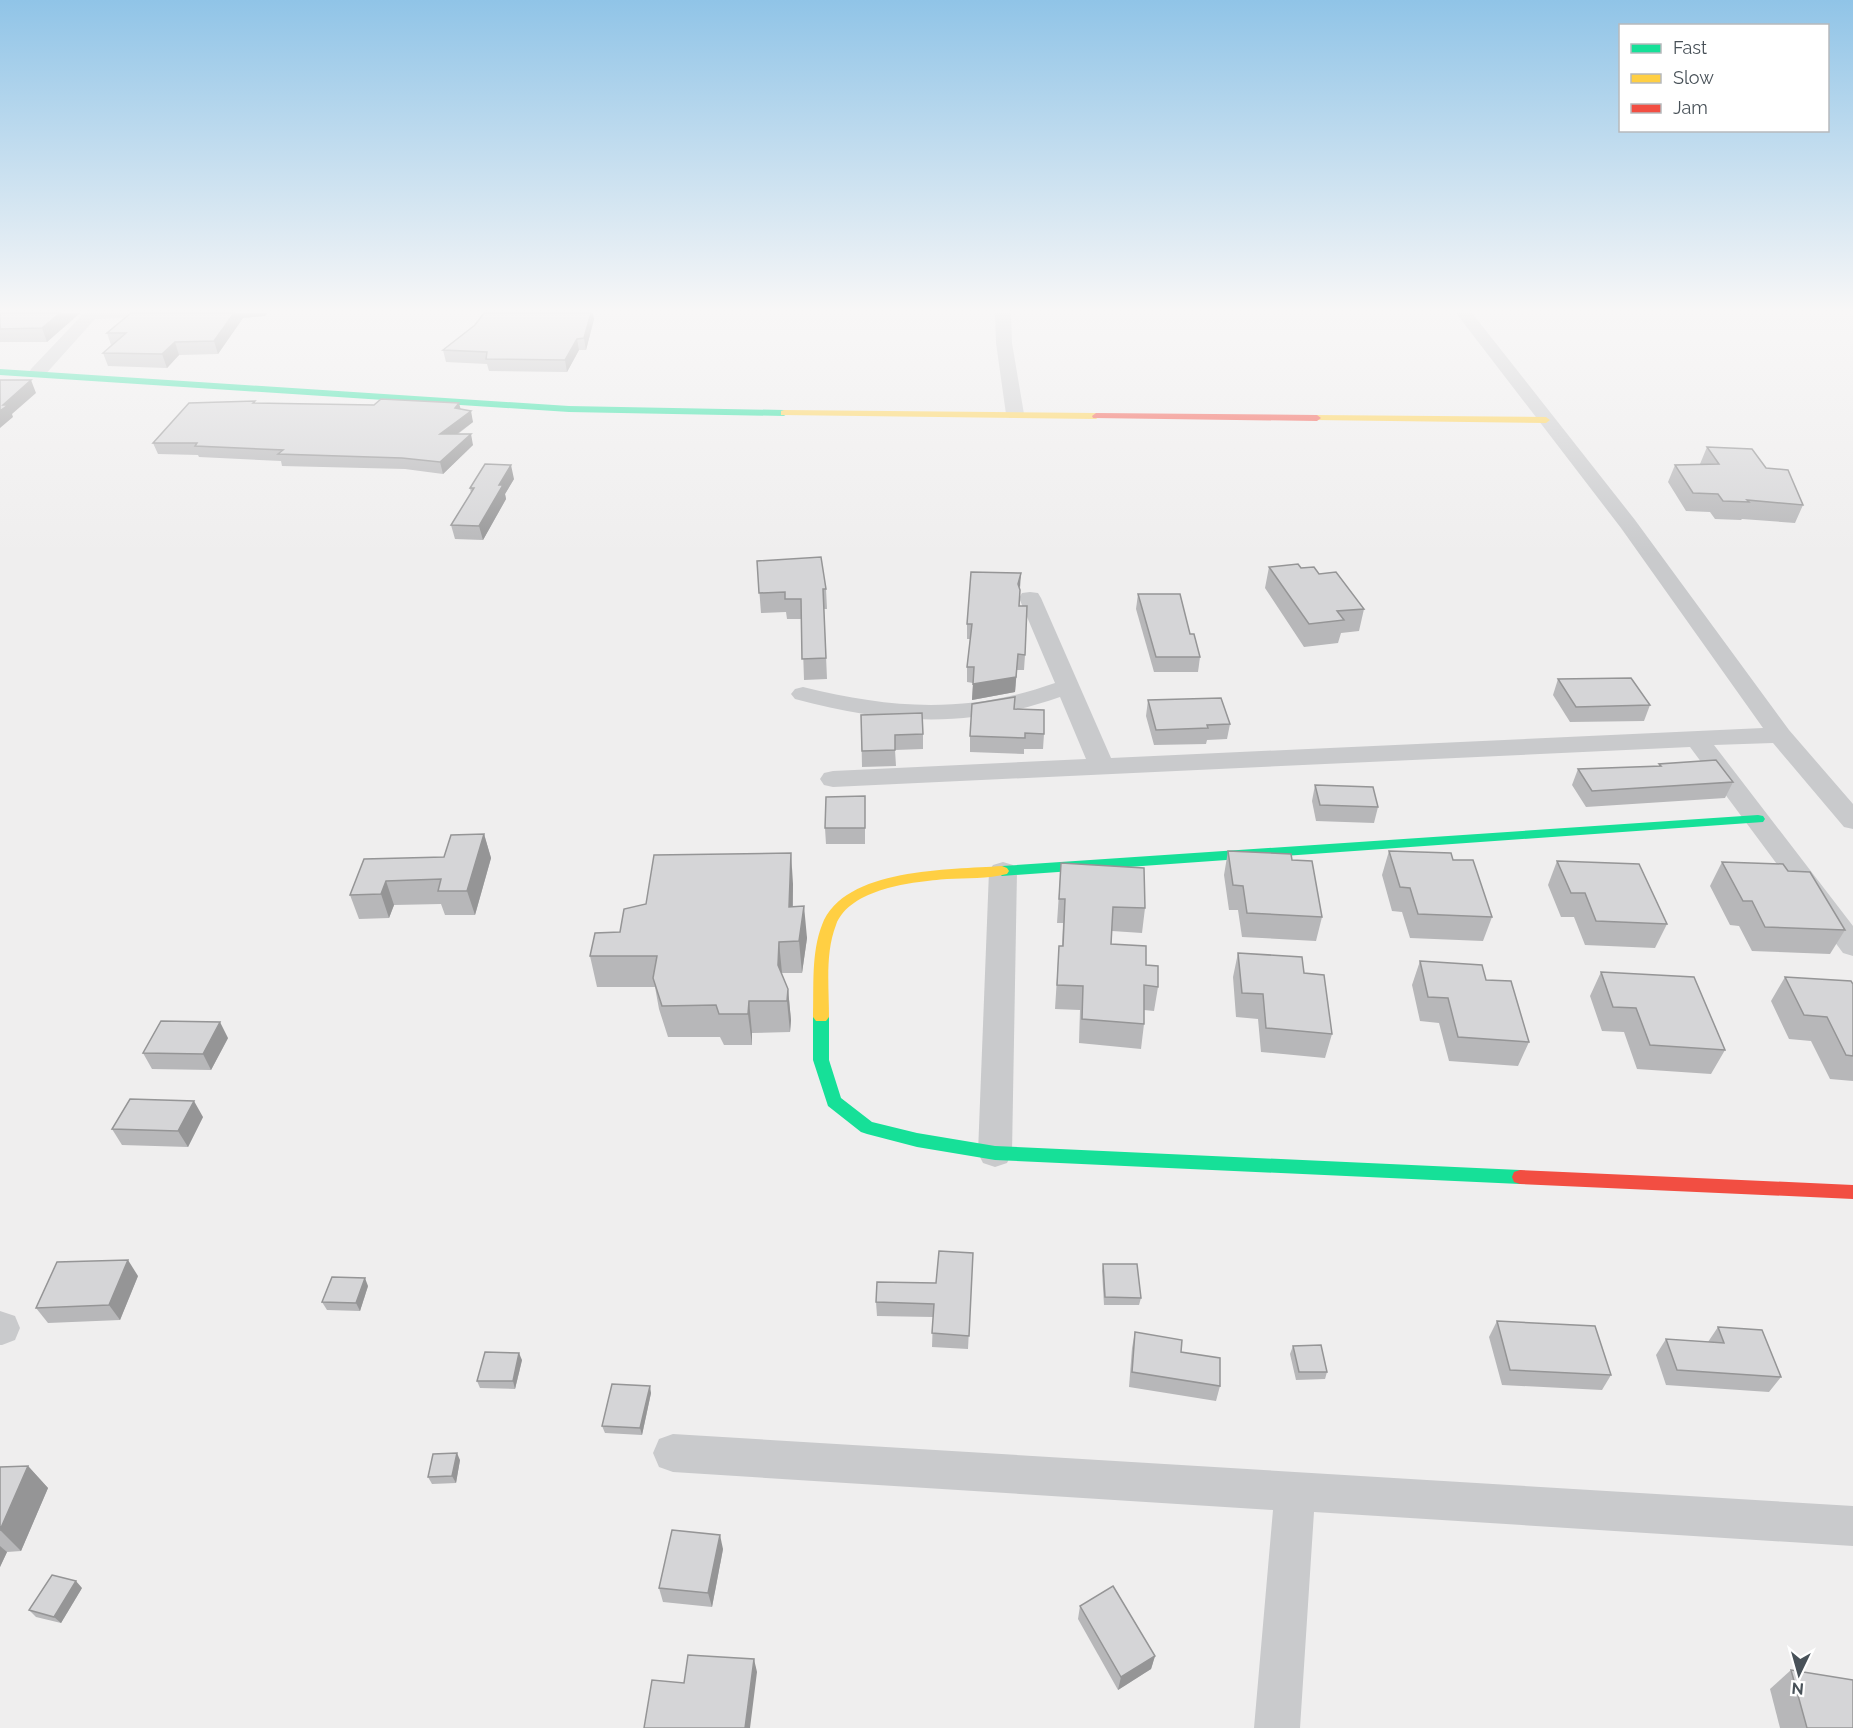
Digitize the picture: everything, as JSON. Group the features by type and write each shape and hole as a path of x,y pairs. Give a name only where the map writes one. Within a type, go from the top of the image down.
{"street":[{"path":"347,394 592,410 664,412 1546,420"},
{"path":"1013,394 1016,414"},
{"path":"1526,394 1628,524 1780,735 1853,821"},
{"path":"1030,598 1102,766"},
{"path":"804,694 848,707 898,713 942,713 978,711 1010,705 1068,686"},
{"path":"833,779 1780,735"},
{"path":"1696,738 1853,946"},
{"path":"1758,819 1003,871 894,881 853,896 832,918 822,954 821,1060 834,1102 867,1127 916,1140 995,1153 1853,1192"},
{"path":"995,1153 1003,871"},
{"path":"673,1453 1853,1526"},
{"path":"1277,1728 1295,1491"}],"building":[{"path":"0,394 16,394 3,405 8,405 0,411"},
{"path":"381,399 459,403 455,408 471,411 440,434 471,434 440,462 402,458 278,454 283,450 195,446 197,443 153,443 189,403 255,401 253,403 374,405"},
{"path":"1707,447 1752,449 1766,468 1788,470 1803,505 1747,500 1749,502 1723,501 1718,494 1693,493 1675,465 1719,464"},
{"path":"485,464 511,465 499,485 503,485 479,526 451,525 474,488 470,488"},
{"path":"821,557 826,589 823,589 826,658 802,659 801,599 785,599 785,592 759,593 757,561"},
{"path":"1298,564 1301,568 1314,567 1319,574 1336,572 1364,609 1337,611 1344,620 1309,624 1269,567"},
{"path":"971,572 1021,573 1018,584 1019,606 1027,606 1025,655 1018,654 1016,677 973,684 974,667 967,667 972,624 967,624"},
{"path":"1138,594 1180,594 1190,634 1194,634 1200,657 1156,657"},
{"path":"1631,678 1650,705 1576,707 1558,679"},
{"path":"1015,697 1014,709 1044,710 1044,734 1025,733 1025,738 970,736 972,704"},
{"path":"1221,698 1230,724 1207,725 1208,728 1156,730 1148,700"},
{"path":"922,713 923,734 895,735 895,750 862,751 861,715"},
{"path":"1716,760 1733,782 1592,791 1578,769 1661,766 1659,764"},
{"path":"1315,785 1373,787 1378,807 1320,805"},
{"path":"865,796 865,828 825,828 826,797"},
{"path":"484,834 467,891 438,891 441,879 386,881 381,894 350,895 364,859 444,857 451,835"},
{"path":"1228,851 1291,854 1292,860 1312,861 1322,917 1247,913 1243,886 1233,885"},
{"path":"1389,851 1451,853 1453,860 1473,860 1492,917 1418,914 1410,888 1400,887"},
{"path":"791,853 789,907 804,906 799,941 779,942 778,965 788,989 787,1001 749,1001 748,1014 719,1014 716,1005 662,1006 653,978 657,956 590,956 595,933 620,932 624,909 646,904 654,855"},
{"path":"1557,861 1639,864 1667,924 1596,921 1585,893 1571,893"},
{"path":"1722,862 1783,864 1788,871 1810,872 1845,930 1765,927 1752,901 1743,901"},
{"path":"1061,863 1144,868 1145,908 1113,907 1111,944 1146,946 1146,965 1158,966 1158,987 1144,985 1144,1024 1082,1019 1083,986 1057,985 1059,946 1063,946 1065,899 1059,899"},
{"path":"1238,953 1302,957 1304,973 1324,975 1332,1034 1266,1028 1263,994 1242,993"},
{"path":"1420,961 1482,965 1486,980 1511,981 1529,1042 1458,1037 1448,998 1428,997"},
{"path":"1601,972 1694,977 1725,1050 1650,1045 1636,1008 1613,1007"},
{"path":"1785,977 1851,981 1853,984 1853,1056 1846,1055 1827,1017 1804,1015"},
{"path":"161,1021 220,1022 203,1054 143,1053"},
{"path":"130,1099 194,1101 178,1131 112,1129"},
{"path":"939,1251 973,1253 969,1336 932,1333 934,1304 876,1302 877,1282 936,1283"},
{"path":"128,1260 109,1305 36,1308 57,1262"},
{"path":"1103,1264 1137,1264 1141,1298 1105,1297"},
{"path":"332,1277 365,1278 356,1303 322,1302"},
{"path":"1497,1321 1595,1326 1611,1375 1510,1370"},
{"path":"1718,1327 1762,1330 1781,1377 1677,1370 1666,1339 1724,1343"},
{"path":"1135,1332 1182,1340 1181,1352 1220,1358 1220,1386 1132,1372"},
{"path":"1321,1345 1327,1372 1299,1372 1293,1346"},
{"path":"485,1352 519,1353 513,1381 477,1381"},
{"path":"612,1384 650,1386 640,1428 602,1426"},
{"path":"457,1453 452,1476 428,1477 433,1454"},
{"path":"28,1466 0,1530 0,1467"},
{"path":"672,1530 720,1535 708,1593 659,1588"},
{"path":"52,1575 76,1581 54,1617 29,1610"},
{"path":"1113,1586 1155,1656 1121,1677 1080,1606"},
{"path":"688,1655 754,1659 745,1728 644,1728 652,1680 684,1683"},
{"path":"1791,1670 1853,1680 1853,1728 1807,1728"}],"traffic: fast":[{"path":"333,394 569,409 784,413"},
{"path":"1002,871 1758,819"},
{"path":"821,1017 821,1060 834,1102 867,1127 917,1140 995,1153 1520,1177"}],"traffic: slow":[{"path":"784,413 1096,416"},
{"path":"1317,418 1546,420"},
{"path":"821,1017 825,937 833,916 846,902 886,883 910,878 1002,871"}],"traffic: jam":[{"path":"1096,416 1317,418"},
{"path":"1520,1177 1853,1192"}]}
